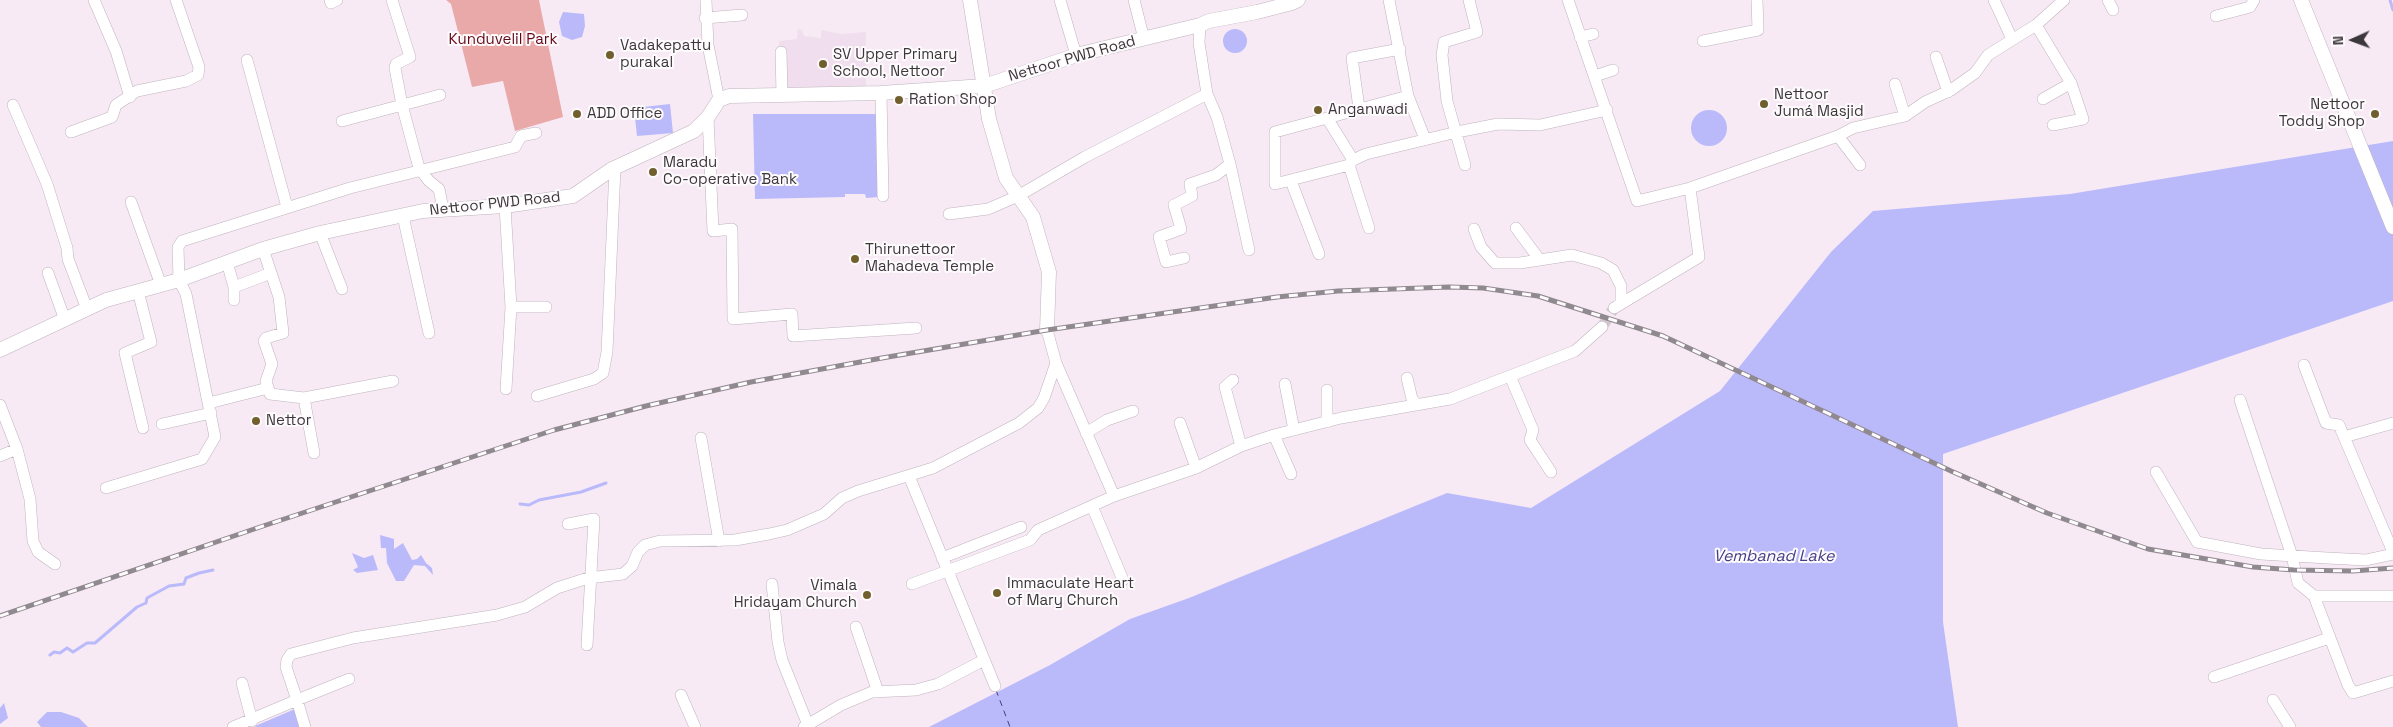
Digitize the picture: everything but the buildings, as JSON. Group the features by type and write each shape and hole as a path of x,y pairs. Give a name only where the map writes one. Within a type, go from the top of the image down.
{"street":[{"path":"94,0 116,51 130,97"},
{"path":"71,132 112,116 116,105 137,91 186,81 198,76 199,67 176,0"},
{"path":"330,0 331,3 337,0"},
{"path":"392,0 410,57 396,64 395,68 402,105 420,170 439,189 443,209"},
{"path":"706,0 705,18 719,100"},
{"path":"970,0 988,119 1006,178 1033,217 1049,272 1047,330 1056,363 1114,496"},
{"path":"1060,0 1076,55"},
{"path":"1134,0 1144,38"},
{"name":"Nettoor PWD Road","path":"0,350 106,300 179,280 263,249 320,233 443,209 505,206 573,196 614,168 694,131 708,117 719,100 729,96 881,93 984,86 1076,55 1200,25 1209,21 1292,4 1298,0"},
{"path":"1389,0 1408,96 1425,139"},
{"path":"1466,166 1444,83 1442,55 1444,42 1477,32 1469,0"},
{"path":"1568,0 1614,137 1638,201 1690,188 1838,136 1853,128 1906,116 1925,102 1948,92 1975,73 1988,55 2036,25 2060,1"},
{"path":"1703,41 1758,30 1757,0"},
{"path":"1994,0 2012,40"},
{"path":"2216,16 2250,7 2254,0"},
{"path":"2300,0 2393,227"},
{"path":"705,18 742,14"},
{"path":"1200,25 1199,43 1207,94 1230,164 1249,250"},
{"path":"2036,25 2072,83 2083,120 2054,125"},
{"path":"1580,37 1593,34"},
{"path":"1359,108 1352,58 1400,49"},
{"path":"781,52 782,94"},
{"path":"1936,57 1948,92"},
{"path":"247,60 287,207"},
{"path":"1595,76 1613,70"},
{"path":"1444,83 1456,82"},
{"path":"2043,99 2072,83"},
{"path":"1895,84 1906,116"},
{"path":"881,93 884,196"},
{"path":"949,214 988,209 1018,196 1085,157 1207,94"},
{"path":"342,120 440,95"},
{"path":"1408,96 1275,132 1275,184 1291,181 1425,139 1498,124 1540,125 1606,110"},
{"path":"13,105 47,184 68,248 68,259 87,309"},
{"path":"708,117 713,230 732,229 733,319 792,314 793,336 916,328"},
{"path":"1327,118 1351,162 1369,228"},
{"path":"106,488 202,459 214,437 210,408 186,294 179,280 178,247 182,241 287,207 420,170 515,147 521,136 536,132"},
{"path":"1838,136 1860,165"},
{"path":"1602,141 1614,137"},
{"path":"1184,258 1166,262 1158,237 1181,229 1174,205 1192,196 1190,184 1216,175 1230,164"},
{"path":"537,396 594,379 603,372 607,352 614,168"},
{"path":"1291,181 1320,254"},
{"path":"1474,230 1480,247 1495,263 1520,263 1572,254 1602,263 1613,270 1621,286 1617,305 1699,256 1690,188"},
{"path":"131,202 161,285"},
{"path":"505,206 511,307 506,389"},
{"path":"403,216 429,333"},
{"path":"1516,228 1539,259"},
{"path":"320,233 342,288"},
{"path":"263,249 279,297 283,333 266,338 264,341 272,364 266,381 270,394 304,398 393,381"},
{"path":"227,262 234,287 234,300"},
{"path":"48,273 65,320"},
{"path":"234,287 271,273"},
{"path":"138,291 151,342 125,353 143,428"},
{"path":"511,307 546,307"},
{"path":"912,584 1030,540 1038,530 1114,496 1196,468 1241,446 1274,435 1327,422 1450,399 1575,351 1602,327"},
{"path":"305,727 286,667 287,660 291,654 353,638 497,615 524,606 557,588 591,578 623,574 632,566 638,552 645,545 660,541 735,540 787,530 824,514 842,498 858,490 909,476 949,460 1019,423 1041,403 1056,363"},
{"path":"2156,472 2196,542 2261,554 2292,556 2366,560 2393,553 2339,425 2326,423 2304,365"},
{"path":"1510,376 1533,430 1530,440 1551,472"},
{"path":"1407,378 1412,399 1417,405"},
{"path":"1233,380 1226,387 1241,446"},
{"path":"1285,384 1294,430"},
{"path":"162,424 268,388"},
{"path":"1327,390 1327,422"},
{"path":"304,398 314,453"},
{"path":"2240,400 2292,556 2298,583 2314,596 2348,685 2353,693 2393,681"},
{"path":"0,404 17,449 30,499 33,541 38,552 56,564"},
{"path":"1086,432 1107,420 1133,411"},
{"path":"1180,423 1196,468"},
{"path":"2344,437 2393,423"},
{"path":"1274,435 1292,474"},
{"path":"701,438 719,541"},
{"path":"0,456 17,449"},
{"path":"909,476 995,686"},
{"path":"1092,506 1123,580"},
{"path":"568,524 594,518 587,645"},
{"path":"942,558 1021,527"},
{"path":"772,584 778,642 782,660 806,726 841,705 872,692 916,690 938,684 984,660"},
{"path":"2314,596 2393,596"},
{"path":"856,628 878,692"},
{"path":"2214,677 2330,638"},
{"path":"233,727 252,721 349,679"},
{"path":"242,683 252,721"},
{"path":"681,695 694,727"},
{"path":"2273,700 2290,727"}],"shaded area":[{"name":"SV Upper Primary School, Nettoor","path":"798,28 804,36 821,38 821,30 841,34 866,32 866,88 779,97 779,41 797,39"}],"green space":[{"name":"Kunduvelil Park","path":"446,0 539,0 563,117 515,131 503,81 472,87 451,4"}],"water":[{"path":"563,12 584,14 585,26 582,37 572,40 562,36 559,22"},
{"path":"1235,29 1244,32 1247,41 1244,50 1235,53 1226,50 1223,41 1226,32"},
{"path":"670,104 673,133 637,136 634,108"},
{"path":"1709,110 1716,111 1722,115 1726,121 1726,135 1722,141 1716,145 1709,146 1702,145 1696,141 1692,135 1691,128 1692,121 1696,115 1702,111"},
{"path":"753,114 878,114 878,197 866,198 865,194 845,194 845,197 755,199"},
{"name":"Vembanad Lake","path":"2393,141 2393,301 1943,454 1943,622 1958,727 929,727 1050,665 1130,619 1189,598 1447,493 1531,508 1720,391 1831,252 1873,211 2070,194"},
{"path":"380,535 394,539 394,549 403,543 412,560 417,559 421,555 432,568 433,575 425,566 414,565 404,581 396,581 387,563 386,548 381,548"},
{"path":"352,553 364,558 373,555 378,570 357,573 353,570 358,567"},
{"path":"4,703 8,718 0,724 0,708"},
{"path":"295,709 301,727 255,726"},
{"path":"47,712 61,712 79,718 88,727 41,727 37,722"}],"waterway":[{"path":"2390,0 2393,10"},
{"path":"520,504 529,505 539,500 581,492 606,483"},
{"path":"50,655 54,652 60,653 67,648 73,652 87,643 95,643 137,607 146,603 147,598 169,586 184,584 186,578 213,570"}],"ferry route":[{"path":"996,690 1010,727"}],"tunnel":[{"path":"1602,327 1614,308"}],"railway":[{"path":"0,616 263,526 554,430 646,406 751,382 1047,330 1277,297 1338,291 1449,287 1483,288 1538,296 1663,336 1951,471 2047,513 2148,549 2253,567 2353,571 2393,568"}],"place":[{"name":"Vadakepattu purakal","path":"610,55"},
{"name":"SV Upper Primary School, Nettoor","path":"823,64"},
{"name":"Ration Shop","path":"899,100"},
{"name":"Nettoor Jumá Masjid","path":"1764,104"},
{"name":"Anganwadi","path":"1318,110"},
{"name":"ADD Office","path":"577,114"},
{"name":"Nettoor Toddy Shop","path":"2375,114"},
{"name":"Maradu Co-operative Bank","path":"653,172"},
{"name":"Thirunettoor Mahadeva Temple","path":"855,259"},
{"name":"Nettor","path":"256,421"},
{"name":"Immaculate Heart of Mary Church","path":"997,593"},
{"name":"Vimala Hridayam Church","path":"867,595"}]}
